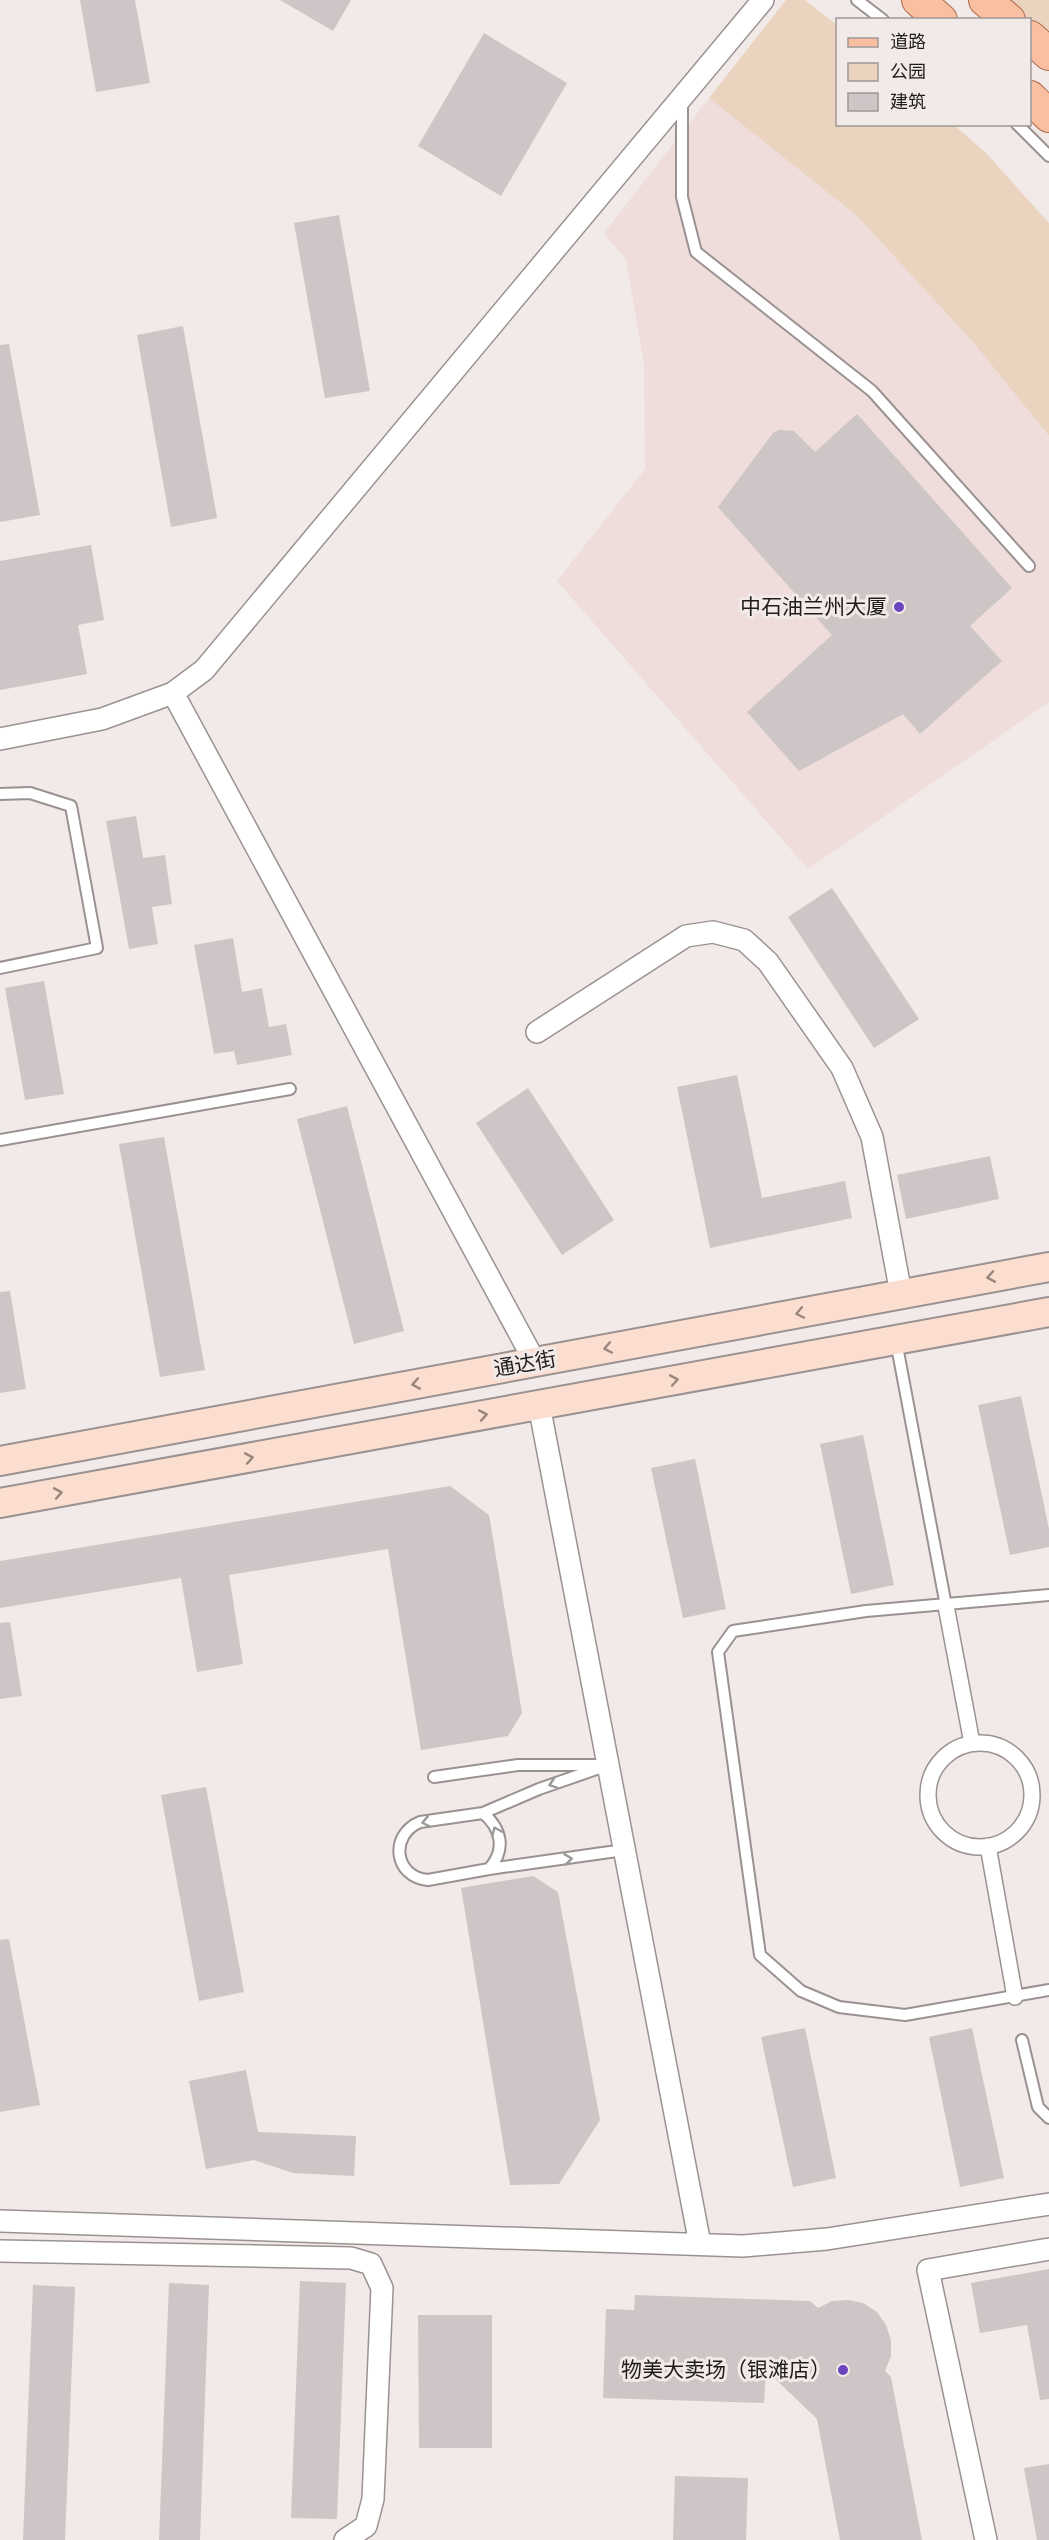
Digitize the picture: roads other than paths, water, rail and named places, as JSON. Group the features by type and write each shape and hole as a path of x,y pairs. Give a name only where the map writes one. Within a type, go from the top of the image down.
{"main road":[{"path":"918,0 939,18"},
{"path":"986,0 1006,18"},
{"path":"1031,39 1049,54"},
{"path":"1031,99 1049,116"},
{"name":"通达街","path":"0,1461 1049,1267"},
{"name":"通达街","path":"0,1503 1049,1312"}],"street":[{"path":"0,739 102,719 172,693 204,670 763,0"},
{"path":"172,693 535,1362"},
{"path":"537,1032 686,936 713,932 744,940 768,962 842,1068 872,1137 901,1294"},
{"path":"539,1405 700,2244"},
{"path":"946,1606 972,1743"},
{"path":"972,1743 992,1744 1010,1752 1024,1767 1032,1786 1031,1807 1022,1825 1007,1839 988,1846 968,1845 949,1837 936,1822 928,1803 929,1783 938,1764 952,1750 972,1743"},
{"path":"988,1846 1015,1997"},
{"path":"0,2221 743,2246 827,2239 1049,2204"},
{"path":"986,2540 928,2270 1049,2249"},
{"path":"0,2251 351,2258 371,2264 382,2288 373,2499 366,2526 345,2540"}],"lane":[{"path":"857,0 880,18"},
{"path":"682,97 682,197 696,252 873,391 1029,566"},
{"path":"1019,126 1049,156"},
{"path":"0,794 30,793 70,806 97,948 0,968"},
{"path":"0,1140 290,1089"},
{"path":"896,1340 946,1606"},
{"path":"1049,1595 946,1606 866,1611 733,1630 718,1653 760,1954 801,1992 839,2007 905,2015 1049,1990"},
{"path":"434,1777 518,1765 608,1765"},
{"path":"608,1765 539,1789 483,1813 420,1822 411,1826 404,1833 398,1852 405,1869 419,1879 429,1880 624,1850"},
{"path":"483,1813 497,1828 500,1838 498,1855 489,1869"},
{"path":"1022,2040 1038,2107 1049,2118"}],"place":[{"name":"中石油兰州大厦","path":"899,607"},
{"name":"物美大卖场（银滩店）","path":"843,2370"}]}
